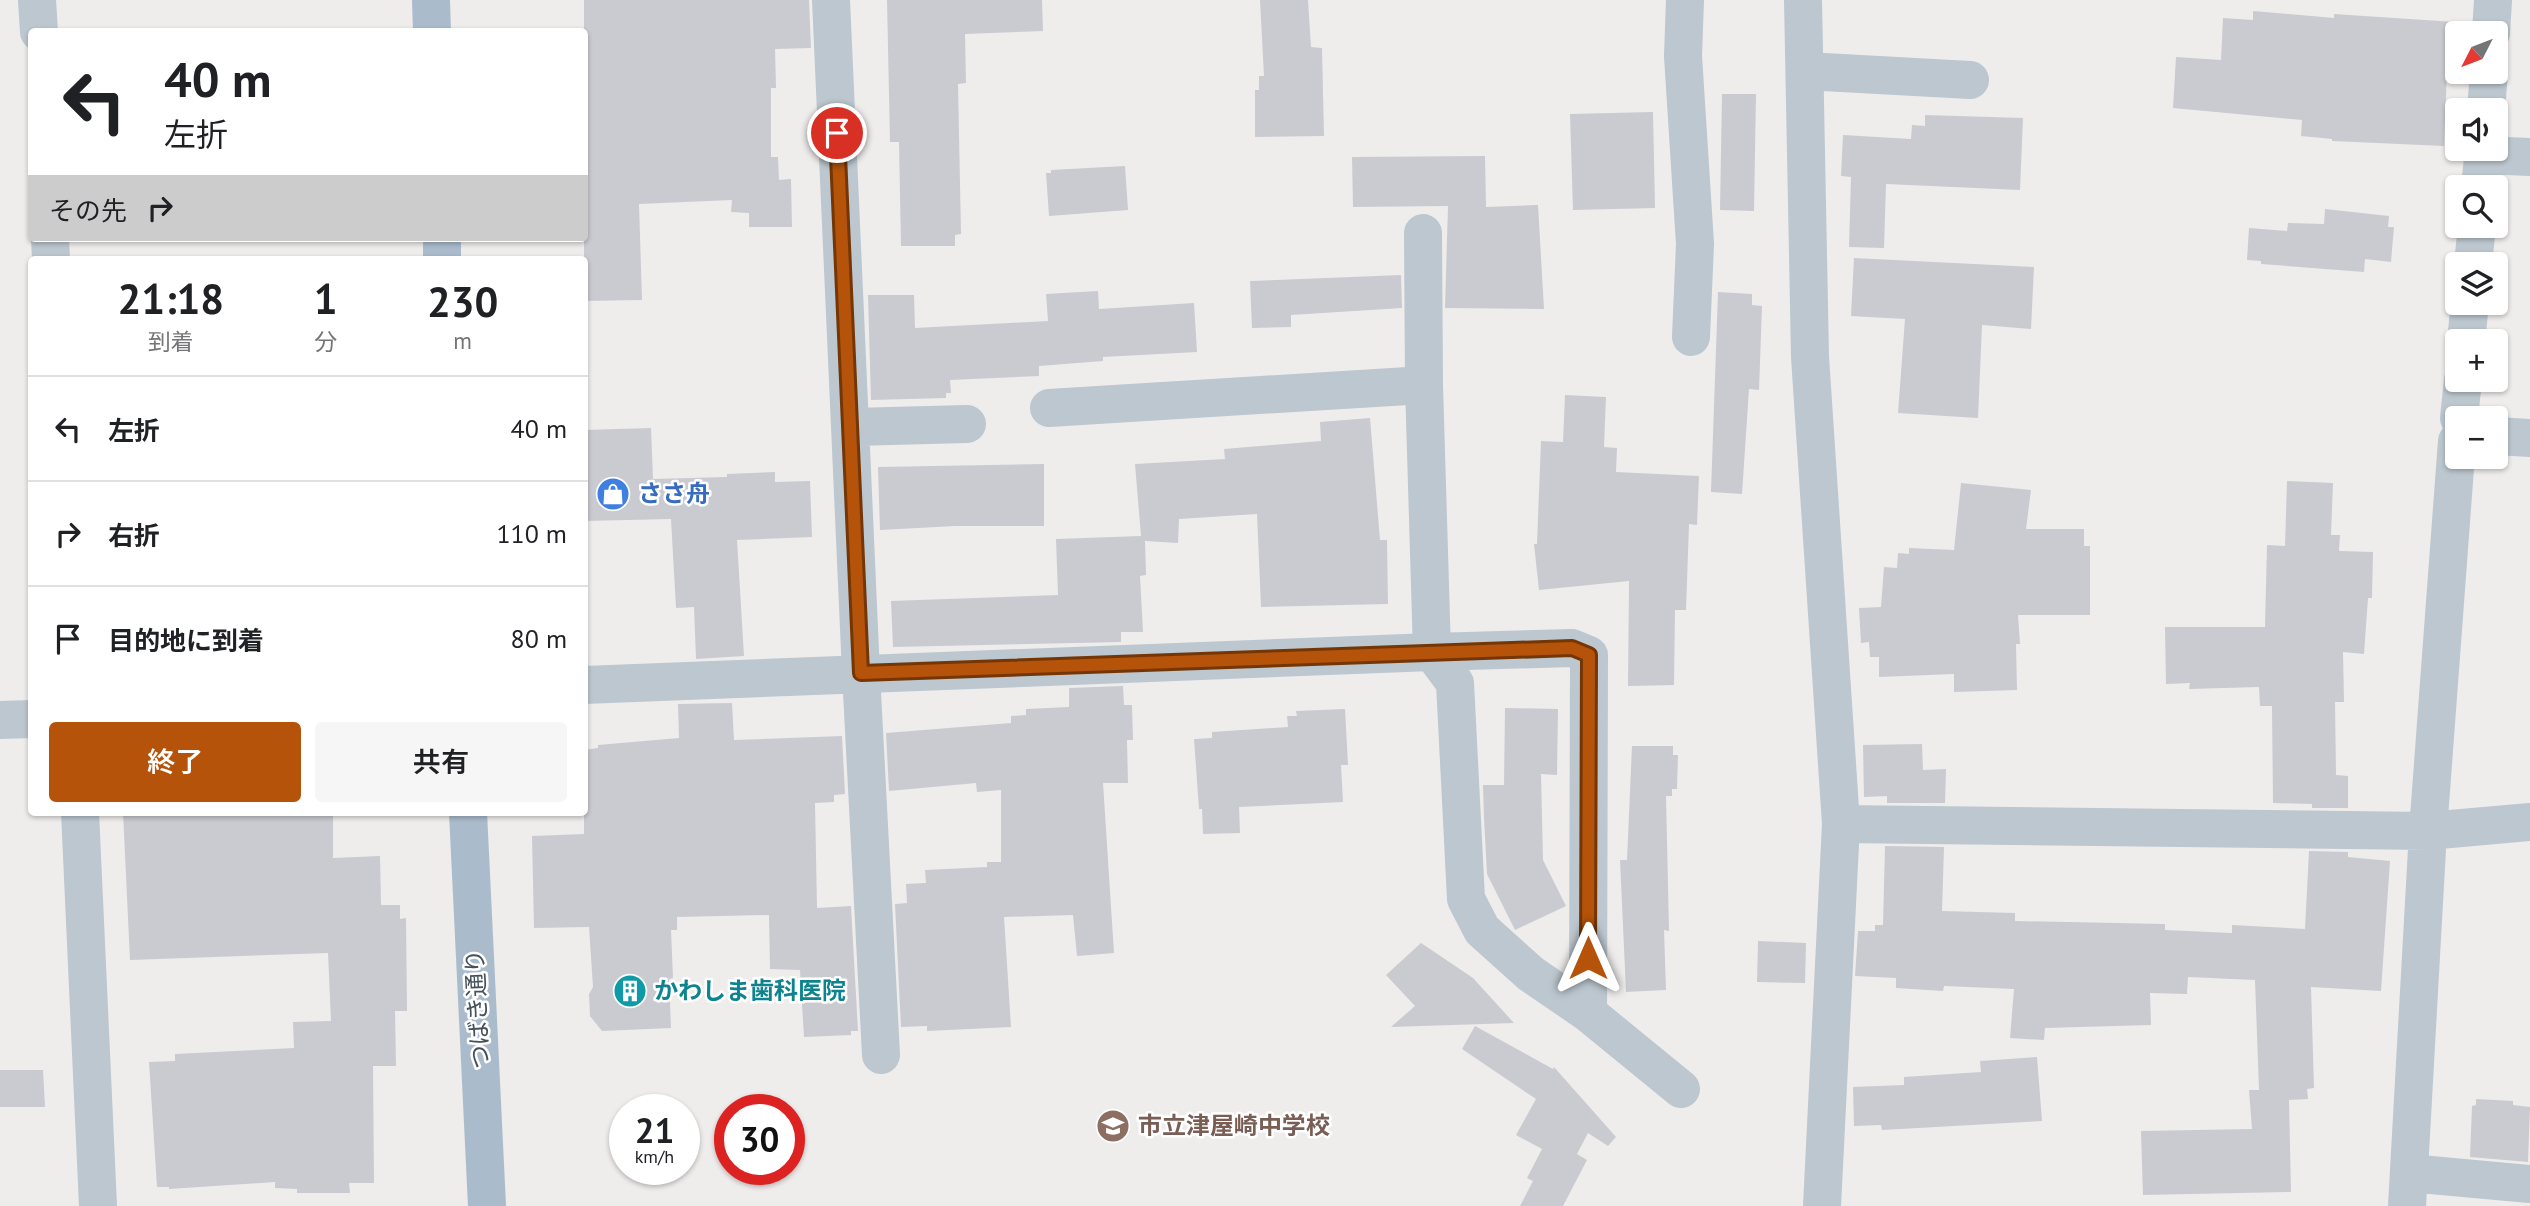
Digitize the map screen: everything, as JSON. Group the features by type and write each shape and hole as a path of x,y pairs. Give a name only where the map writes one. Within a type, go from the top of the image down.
{"main road":[{"path":"431,0 432,28"},
{"name":"つばき通り","path":"468,816 487,1206"}],"street":[{"path":"37,0 39,28"},
{"path":"831,0 881,1055"},
{"path":"1685,0 1683,56 1695,244 1691,337"},
{"path":"1803,0 1811,357 1841,824 1822,1206"},
{"path":"2492,21 2493,0"},
{"path":"1805,71 1970,80"},
{"path":"2483,164 2530,157"},
{"path":"1423,233 1424,385 1432,652 1455,683 1466,899 1482,930 1531,974 1588,1013 1681,1089"},
{"path":"1049,408 1424,385"},
{"path":"852,427 967,424"},
{"path":"2508,437 2530,438"},
{"path":"2455,469 2428,831 2408,1189 2530,1184"},
{"path":"588,685 1572,648 1589,655 1588,1013"},
{"path":"0,720 28,719"},
{"path":"80,816 98,1206"},
{"path":"1841,824 2428,831 2530,822"}],"building":[{"path":"584,0 809,0 811,48 775,49 776,88 771,88 771,157 778,157 779,180 791,179 792,227 749,227 749,213 731,212 732,200 639,204 642,300 588,301 588,256 584,256 584,242 588,242 588,28 584,28"},
{"path":"887,0 1042,0 1043,31 965,34 966,83 958,84 961,234 955,235 955,246 901,246 899,142 890,142"},
{"path":"1260,0 1308,0 1311,47 1322,48 1324,136 1255,137 1255,90 1259,90 1259,76 1264,76"},
{"path":"2253,11 2334,18 2334,14 2445,21 2444,146 2332,141 2301,136 2302,120 2173,108 2176,57 2221,60 2223,18 2253,20"},
{"path":"1722,94 1756,94 1754,211 1720,210"},
{"path":"1653,112 1655,208 1573,210 1570,114"},
{"path":"1925,115 2023,118 2020,190 1886,184 1884,248 1849,247 1851,177 1841,176 1843,135 1911,139 1912,125 1925,126"},
{"path":"1485,156 1486,207 1538,205 1544,309 1445,308 1448,206 1353,207 1352,157"},
{"path":"1125,166 1128,210 1049,216 1046,173 1051,173 1051,170"},
{"path":"2325,209 2389,216 2388,227 2394,227 2391,262 2365,259 2364,272 2261,264 2261,261 2247,260 2249,228 2287,231 2288,223 2324,224"},
{"path":"1854,258 2034,267 2031,329 1982,325 1978,418 1898,413 1905,319 1851,316"},
{"path":"1401,275 1402,308 1291,315 1291,327 1252,328 1250,281"},
{"path":"1098,291 1099,309 1194,303 1197,352 1103,357 1103,361 1039,366 1039,376 950,380 951,393 946,393 946,398 871,400 868,295 914,295 915,328 1048,321 1046,294"},
{"path":"1718,292 1752,294 1752,305 1762,306 1759,390 1749,389 1742,494 1711,492"},
{"path":"1565,395 1606,397 1604,447 1617,448 1616,472 1699,476 1697,525 1689,524 1686,610 1675,610 1674,685 1628,686 1629,581 1539,590 1534,544 1537,544 1541,441 1563,442"},
{"path":"1370,418 1380,540 1387,540 1388,604 1261,607 1257,514 1179,519 1178,543 1145,541 1146,575 1140,576 1143,632 1121,632 1121,642 893,647 891,601 1058,595 1056,539 1141,536 1135,464 1225,459 1224,449 1321,441 1320,422"},
{"path":"651,428 653,479 727,477 727,474 775,472 775,482 810,481 812,537 737,540 744,656 696,659 694,607 676,608 671,519 588,521 588,430"},
{"path":"1044,464 1044,526 955,526 880,530 878,467"},
{"path":"2287,481 2333,483 2331,535 2340,535 2339,551 2373,552 2372,598 2368,598 2364,654 2343,652 2344,702 2335,702 2336,775 2348,776 2348,808 2312,808 2312,804 2273,803 2272,706 2260,706 2259,687 2189,689 2190,683 2166,684 2165,627 2265,627 2267,545 2285,546"},
{"path":"1961,483 2031,490 2026,529 2084,529 2084,546 2090,546 2090,615 2018,615 2020,644 2016,644 2017,690 1954,692 1954,674 1879,677 1879,657 1870,657 1869,642 1861,643 1859,608 1881,607 1884,567 1897,568 1898,553 1909,554 1909,548 1954,550"},
{"path":"1123,686 1124,705 1132,705 1133,740 1127,740 1128,783 1103,783 1114,953 1077,956 1073,915 1004,917 1011,1027 927,1031 927,1026 901,1027 895,904 907,903 906,884 926,883 925,870 987,867 987,862 1001,862 1001,790 977,792 976,783 889,791 886,733 1011,723 1011,716 1026,715 1026,709 1069,707 1069,688"},
{"path":"732,703 734,740 842,736 845,794 834,795 834,802 815,803 817,908 851,906 858,1031 851,1031 851,1035 804,1037 800,970 770,969 769,915 677,917 677,930 671,930 671,1028 602,1031 590,1016 589,994 593,987 589,927 534,928 532,836 584,834 584,816 588,816 588,749 598,748 598,745 679,738 678,704"},
{"path":"1505,708 1558,709 1557,775 1541,774 1543,860 1566,906 1515,930 1487,874 1484,818 1483,785 1504,785"},
{"path":"1345,709 1348,765 1341,765 1343,802 1239,807 1240,833 1203,834 1194,739 1212,738 1212,732 1288,727 1287,716 1297,716 1296,711"},
{"path":"1922,744 1923,770 1946,769 1945,803 1887,803 1887,796 1864,797 1863,745"},
{"path":"1632,746 1673,746 1673,755 1678,755 1677,789 1672,789 1672,796 1666,796 1669,931 1664,930 1666,990 1626,992 1620,860 1627,860"},
{"path":"123,816 333,816 333,858 380,856 381,905 400,905 400,919 406,918 407,1011 395,1011 396,1066 373,1066 374,1183 349,1183 350,1193 297,1193 297,1189 275,1188 275,1182 169,1189 157,1187 149,1062 175,1061 175,1054 294,1048 293,1022 331,1021 328,953 130,960"},
{"path":"1885,846 1944,847 1942,911 2015,913 2015,921 2165,924 2165,930 2232,933 2232,925 2305,929 2309,851 2348,852 2348,857 2390,861 2381,991 2311,987 2314,1088 2307,1089 2308,1099 2289,1100 2291,1192 2143,1195 2141,1131 2252,1129 2249,1090 2259,1090 2255,980 2188,977 2187,994 2150,993 2151,1025 2045,1028 2044,1040 2010,1038 2014,989 1944,986 1943,991 1896,988 1896,978 1855,976 1858,931 1875,931 1875,925 1883,925"},
{"path":"1758,941 1806,943 1805,983 1757,982"},
{"path":"1421,943 1473,978 1514,1023 1391,1027 1415,1006 1386,975"},
{"path":"1475,1026 1553,1069 1554,1067 1616,1137 1608,1146 1588,1133 1577,1154 1587,1160 1563,1206 1520,1206 1533,1181 1527,1178 1542,1149 1516,1135 1536,1099 1462,1049"},
{"path":"2037,1057 2042,1121 1882,1130 1881,1125 1854,1126 1853,1087 1904,1085 1904,1077 1981,1072 1980,1061"},
{"path":"0,1070 43,1070 45,1107 0,1107"},
{"path":"2476,1099 2513,1101 2513,1105 2530,1107 2528,1162 2470,1157 2472,1106 2476,1105"}],"place":[{"name":"ささ舟","path":"613,494"},
{"name":"かわしま歯科医院","path":"630,991"},
{"name":"市立津屋崎中学校","path":"1113,1126"}],"route":[{"path":"837,133 861,673 1572,648 1589,655 1588,958"}]}
